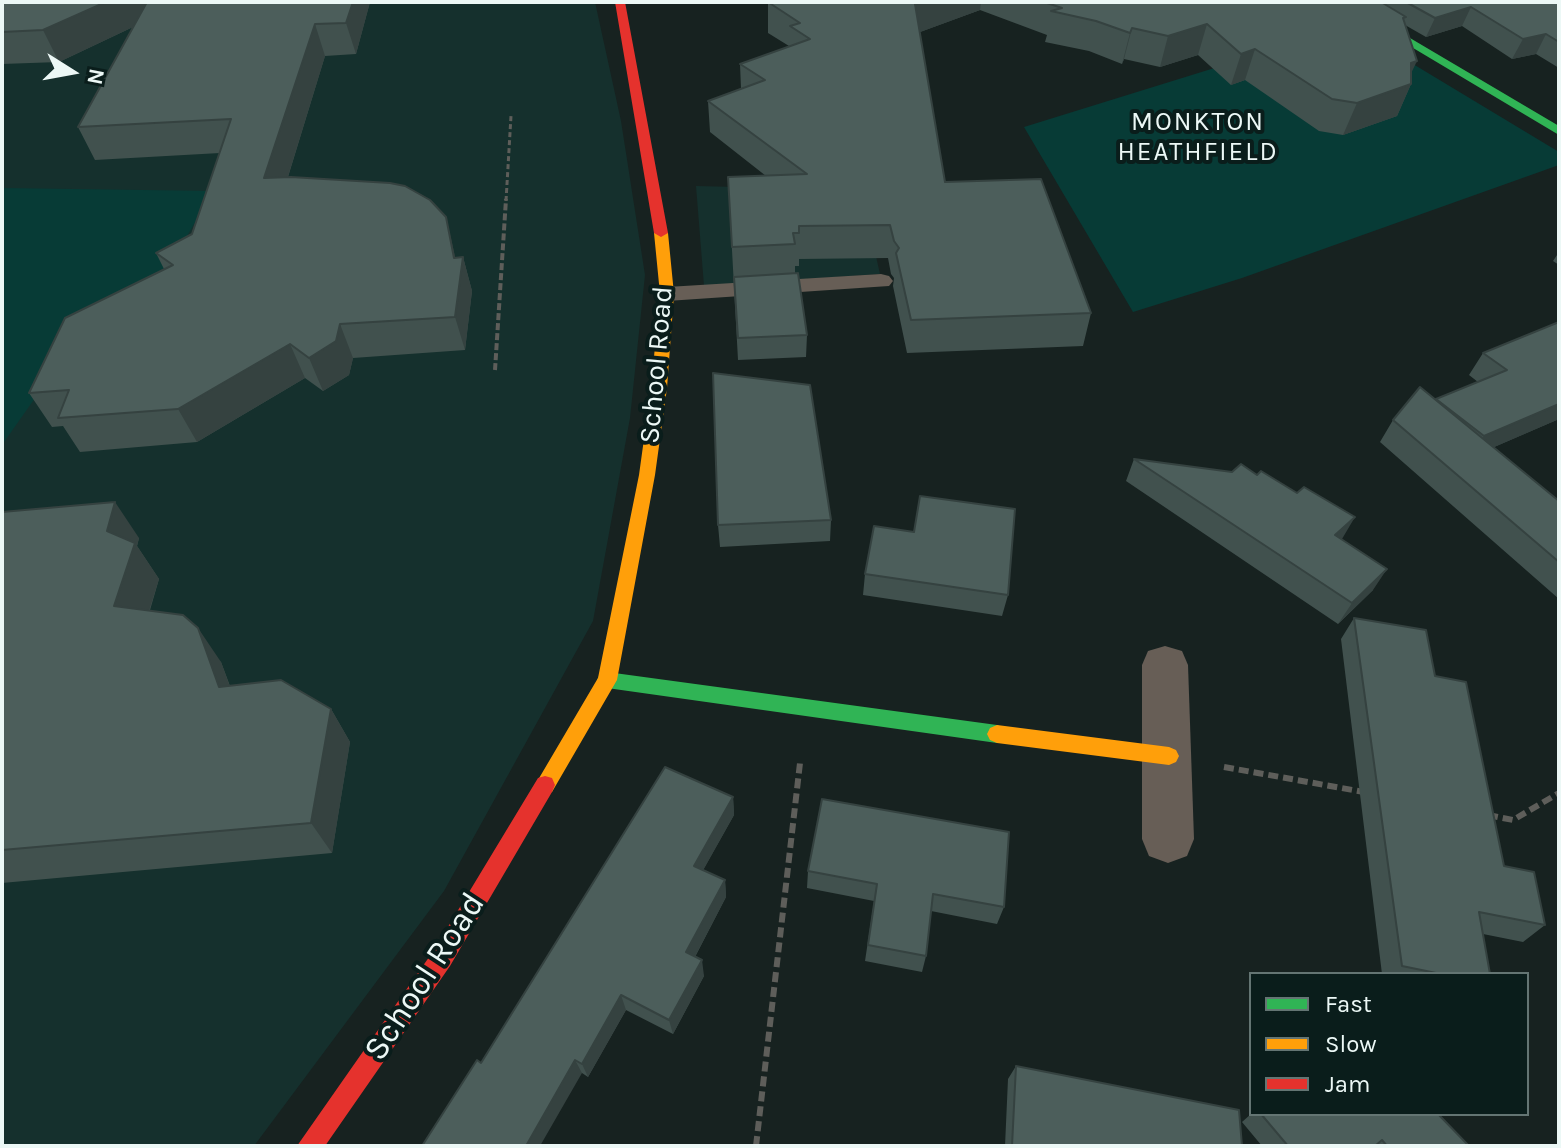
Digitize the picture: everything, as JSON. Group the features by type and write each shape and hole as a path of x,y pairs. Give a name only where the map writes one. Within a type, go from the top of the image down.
{"street":[{"name":"School Road","path":"310,1146 442,958 607,680 647,475 667,294 663,246 620,2"},
{"path":"1341,2 1559,131"},
{"path":"1165,665 1169,756 1168,839"},
{"path":"607,680 806,710 1169,756"}],"lane":[{"path":"667,294 881,281"}],"path":[{"path":"495,370 511,116"},
{"path":"756,1146 806,710"},
{"path":"1169,756 1372,794"},
{"path":"1482,814 1513,820 1559,793"}],"shaded area":[{"path":"2,2 595,2 621,121 645,275 630,418 593,621 444,891 254,1146 2,1146"},
{"path":"1350,26 1559,152 1559,165 1242,278 1133,312 1024,127"},
{"path":"696,186 861,190 880,274 704,286"},
{"path":"2,188 213,191 156,290 85,327 2,445"}],"building":[{"path":"2,2 106,2 43,30 2,32"},
{"path":"147,2 353,2 346,23 315,24 264,178 390,183 405,186 430,200 446,217 454,258 463,257 455,317 340,324 336,341 309,358 290,344 178,409 58,418 69,390 29,393 65,318 173,265 156,253 192,234 231,119 78,127"},
{"path":"768,2 921,2 915,4 945,182 1041,179 1091,313 911,320 896,253 899,248 890,225 799,226 799,233 793,233 795,244 732,247 728,177 807,174 708,101 765,80 740,64 810,39 790,26 800,23"},
{"path":"1044,2 1381,2 1406,17 1403,18 1417,61 1411,63 1411,84 1357,103 1332,99 1255,49 1241,54 1207,24 1168,36 1132,28 1130,33 1096,21 1051,11 1062,8"},
{"path":"1406,2 1559,2 1559,42 1546,34 1523,39 1471,7 1435,18"},
{"path":"798,273 807,335 738,338 734,277"},
{"path":"1559,322 1559,404 1484,436 1436,399 1507,370 1483,353"},
{"path":"713,373 810,385 831,520 718,525"},
{"path":"1420,387 1559,501 1559,562 1393,420"},
{"path":"1134,459 1232,472 1241,464 1257,475 1261,471 1297,493 1304,487 1355,517 1335,535 1387,569 1352,603"},
{"path":"920,496 1015,509 1008,595 865,574 874,526 914,532"},
{"path":"115,502 107,531 135,543 114,606 183,615 198,628 219,687 281,680 331,709 311,823 2,850 2,512"},
{"path":"1354,618 1426,630 1435,676 1466,682 1504,866 1534,872 1545,925 1479,912 1490,972 1431,972 1402,966"},
{"path":"665,767 733,797 694,866 725,880 686,952 702,960 669,1020 621,995 582,1064 575,1060 526,1146 422,1146 477,1060 481,1063"},
{"path":"822,799 1009,832 1004,907 933,894 926,956 868,945 877,884 808,871"},
{"path":"1016,1066 1239,1110 1242,1146 1012,1146"},
{"path":"1263,1116 1440,1116 1469,1146 1387,1146 1382,1140 1375,1146 1288,1146"}],"traffic: fast":[{"path":"1341,2 1559,131"},
{"path":"607,680 997,734"}],"traffic: slow":[{"path":"545,785 607,680 647,475 659,388 667,294 661,233"},
{"path":"997,734 1169,756"}],"traffic: jam":[{"path":"620,2 661,233"},
{"path":"310,1146 442,958 545,785"}],"district":[{"name":"MONKTON HEATHFIELD","path":"1198,138"}]}
